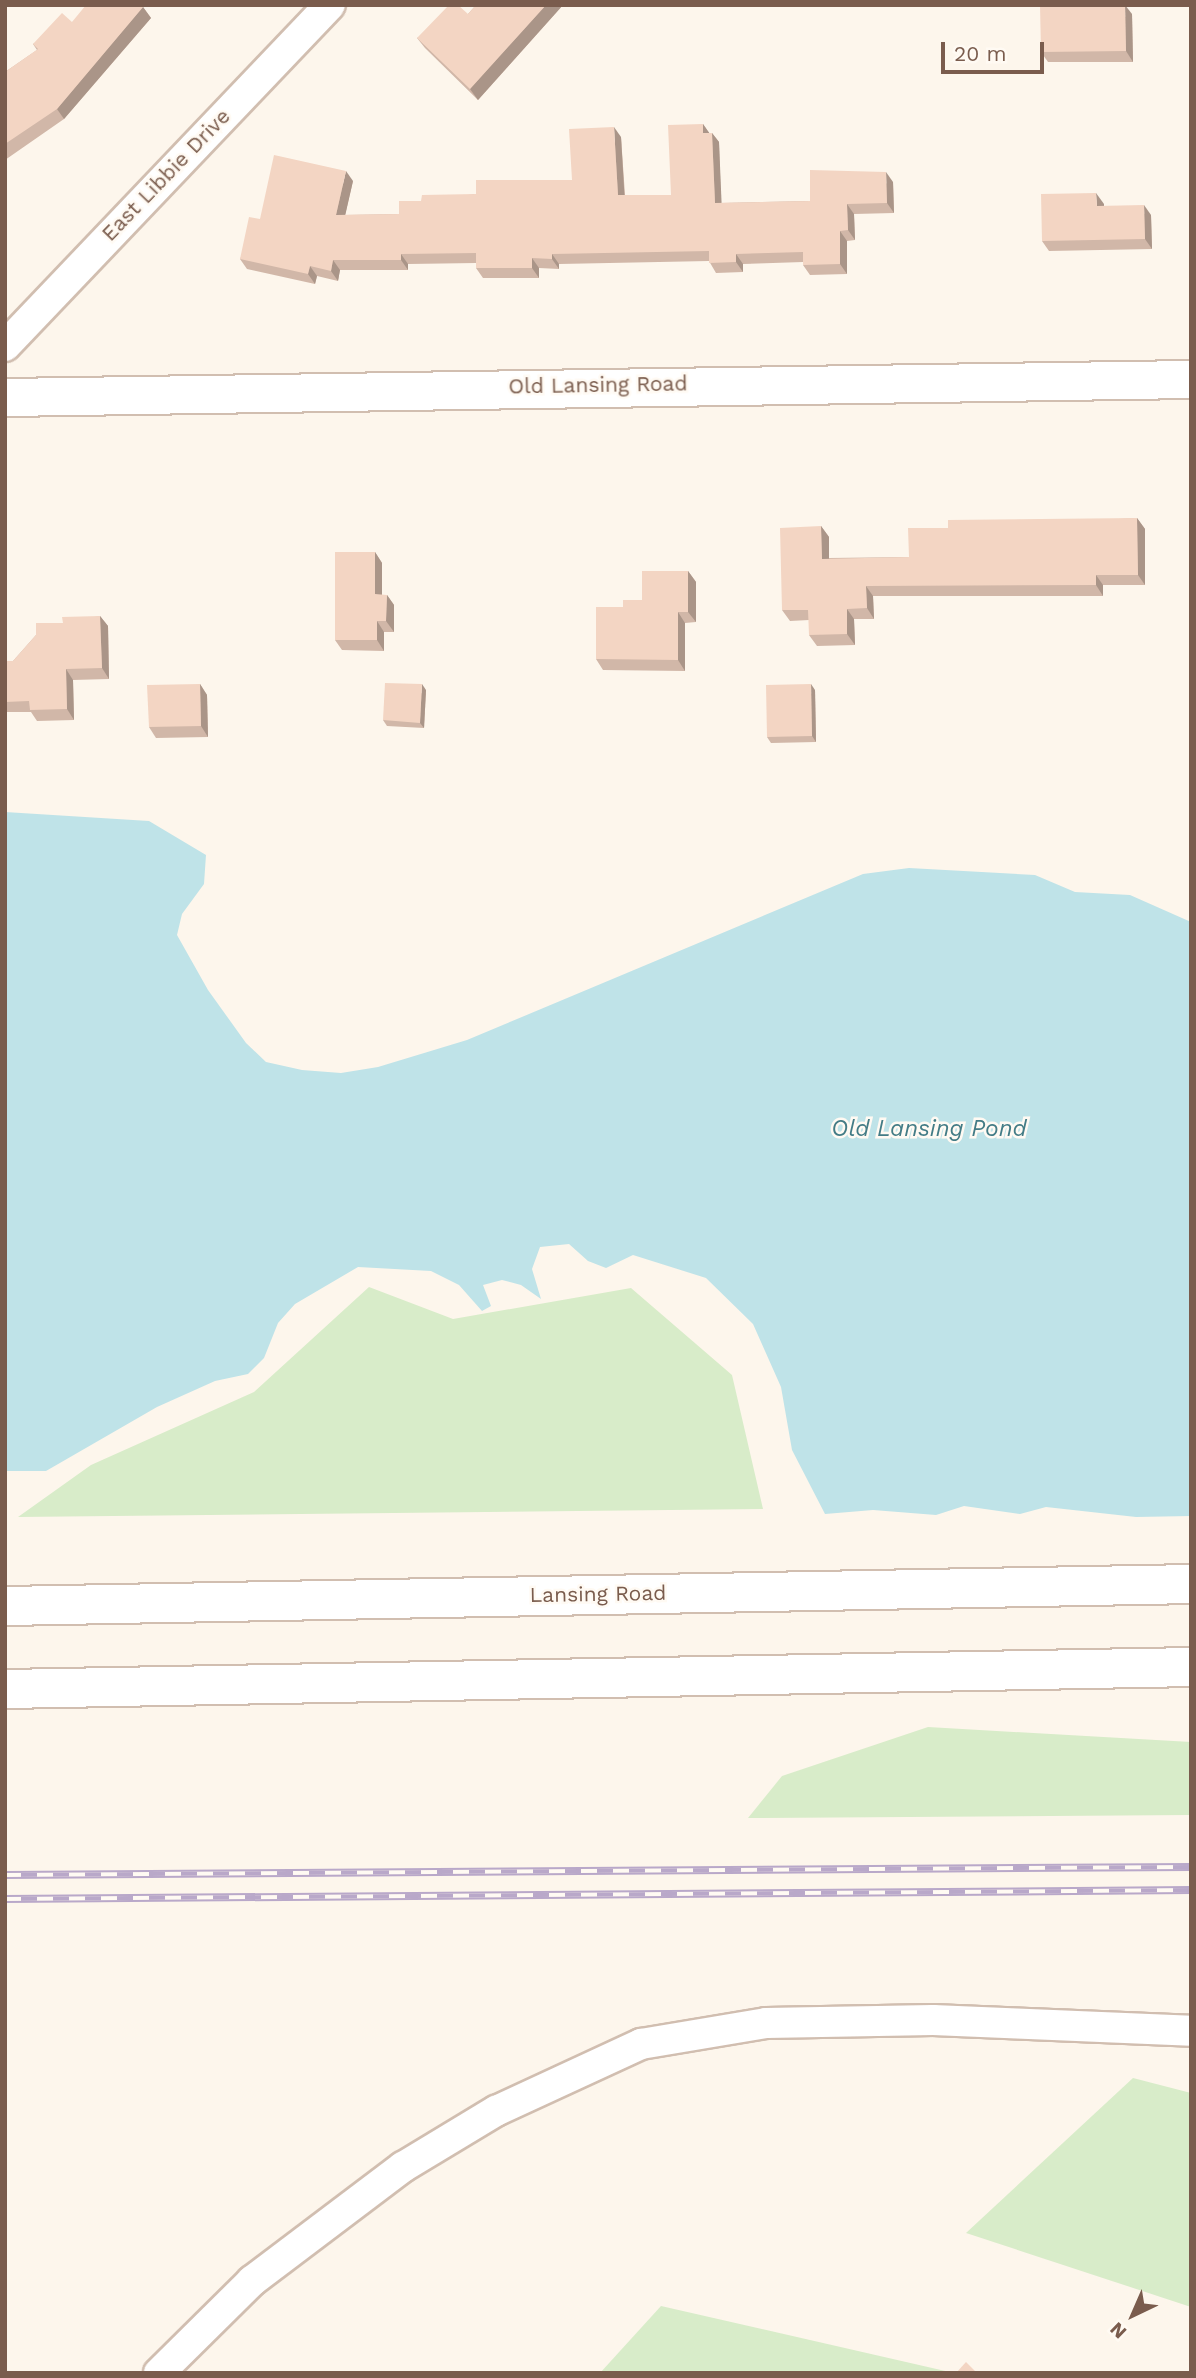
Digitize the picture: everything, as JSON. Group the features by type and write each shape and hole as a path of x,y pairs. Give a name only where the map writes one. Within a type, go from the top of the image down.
{"main road":[{"name":"Lansing Road","path":"5,1606 1191,1584"},
{"path":"5,1689 1191,1667"}],"street":[{"name":"East Libbie Drive","path":"5,346 330,5"},
{"name":"Old Lansing Road","path":"5,397 1191,379"},
{"path":"159,2373 251,2281 403,2167 496,2111 641,2044 766,2023 933,2020 1191,2031"}],"green space":[{"path":"369,1287 453,1319 631,1288 732,1375 763,1509 18,1517 91,1465 254,1392"},
{"path":"928,1727 1191,1742 1191,1815 748,1818 782,1776"},
{"path":"1133,2078 1191,2093 1191,2307 966,2233"},
{"path":"661,2306 954,2373 600,2373"}],"water":[{"name":"Old Lansing Pond","path":"5,812 149,821 206,855 204,884 182,914 177,935 208,990 246,1043 266,1062 302,1070 341,1073 378,1067 467,1040 863,874 909,868 1035,875 1075,892 1130,895 1191,922 1191,1516 1136,1517 1046,1507 1020,1514 964,1506 936,1515 873,1510 825,1514 792,1450 781,1387 753,1324 706,1278 633,1255 606,1268 588,1261 569,1244 540,1247 532,1269 541,1299 521,1285 502,1280 483,1285 491,1306 482,1311 459,1285 431,1271 358,1267 295,1304 278,1323 264,1358 248,1374 215,1381 157,1407 46,1471 5,1471"}],"building":[{"path":"86,5 143,7 57,109 5,144 5,72 38,49 33,44 62,13 72,22"},
{"path":"449,5 458,5 468,14 476,5 546,5 470,89 417,38"},
{"path":"1040,5 1125,5 1126,51 1041,52"},
{"path":"703,124 703,133 712,133 715,203 810,201 810,170 886,172 887,203 847,204 848,230 840,231 840,264 803,265 803,252 736,254 736,262 709,263 709,251 552,254 552,259 532,258 532,268 476,268 476,253 401,254 401,260 333,260 331,271 310,266 308,274 240,259 249,217 260,219 274,155 346,171 336,215 399,214 399,201 421,201 422,195 476,194 476,180 572,180 569,129 614,127 618,195 671,195 668,125"},
{"path":"1096,193 1097,206 1144,205 1145,239 1042,241 1041,194"},
{"path":"1137,518 1138,575 1096,575 1096,585 866,586 867,608 847,609 847,634 809,635 808,610 782,610 780,528 821,526 822,559 909,557 908,528 948,528 948,520"},
{"path":"335,552 375,552 375,594 387,595 386,621 377,621 377,640 335,640"},
{"path":"642,571 688,571 688,612 678,612 678,660 596,659 596,607 623,607 623,600 642,600"},
{"path":"100,616 102,668 66,669 67,709 30,710 29,701 5,702 5,661 13,661 36,635 36,623 63,623 62,617"},
{"path":"385,683 422,684 420,723 383,720"},
{"path":"200,684 201,726 149,727 147,685"},
{"path":"811,684 812,736 767,737 766,685"},
{"path":"966,2362 977,2373 956,2373"}],"railway":[{"path":"5,1875 1191,1867"},
{"path":"5,1899 1191,1890"}]}
